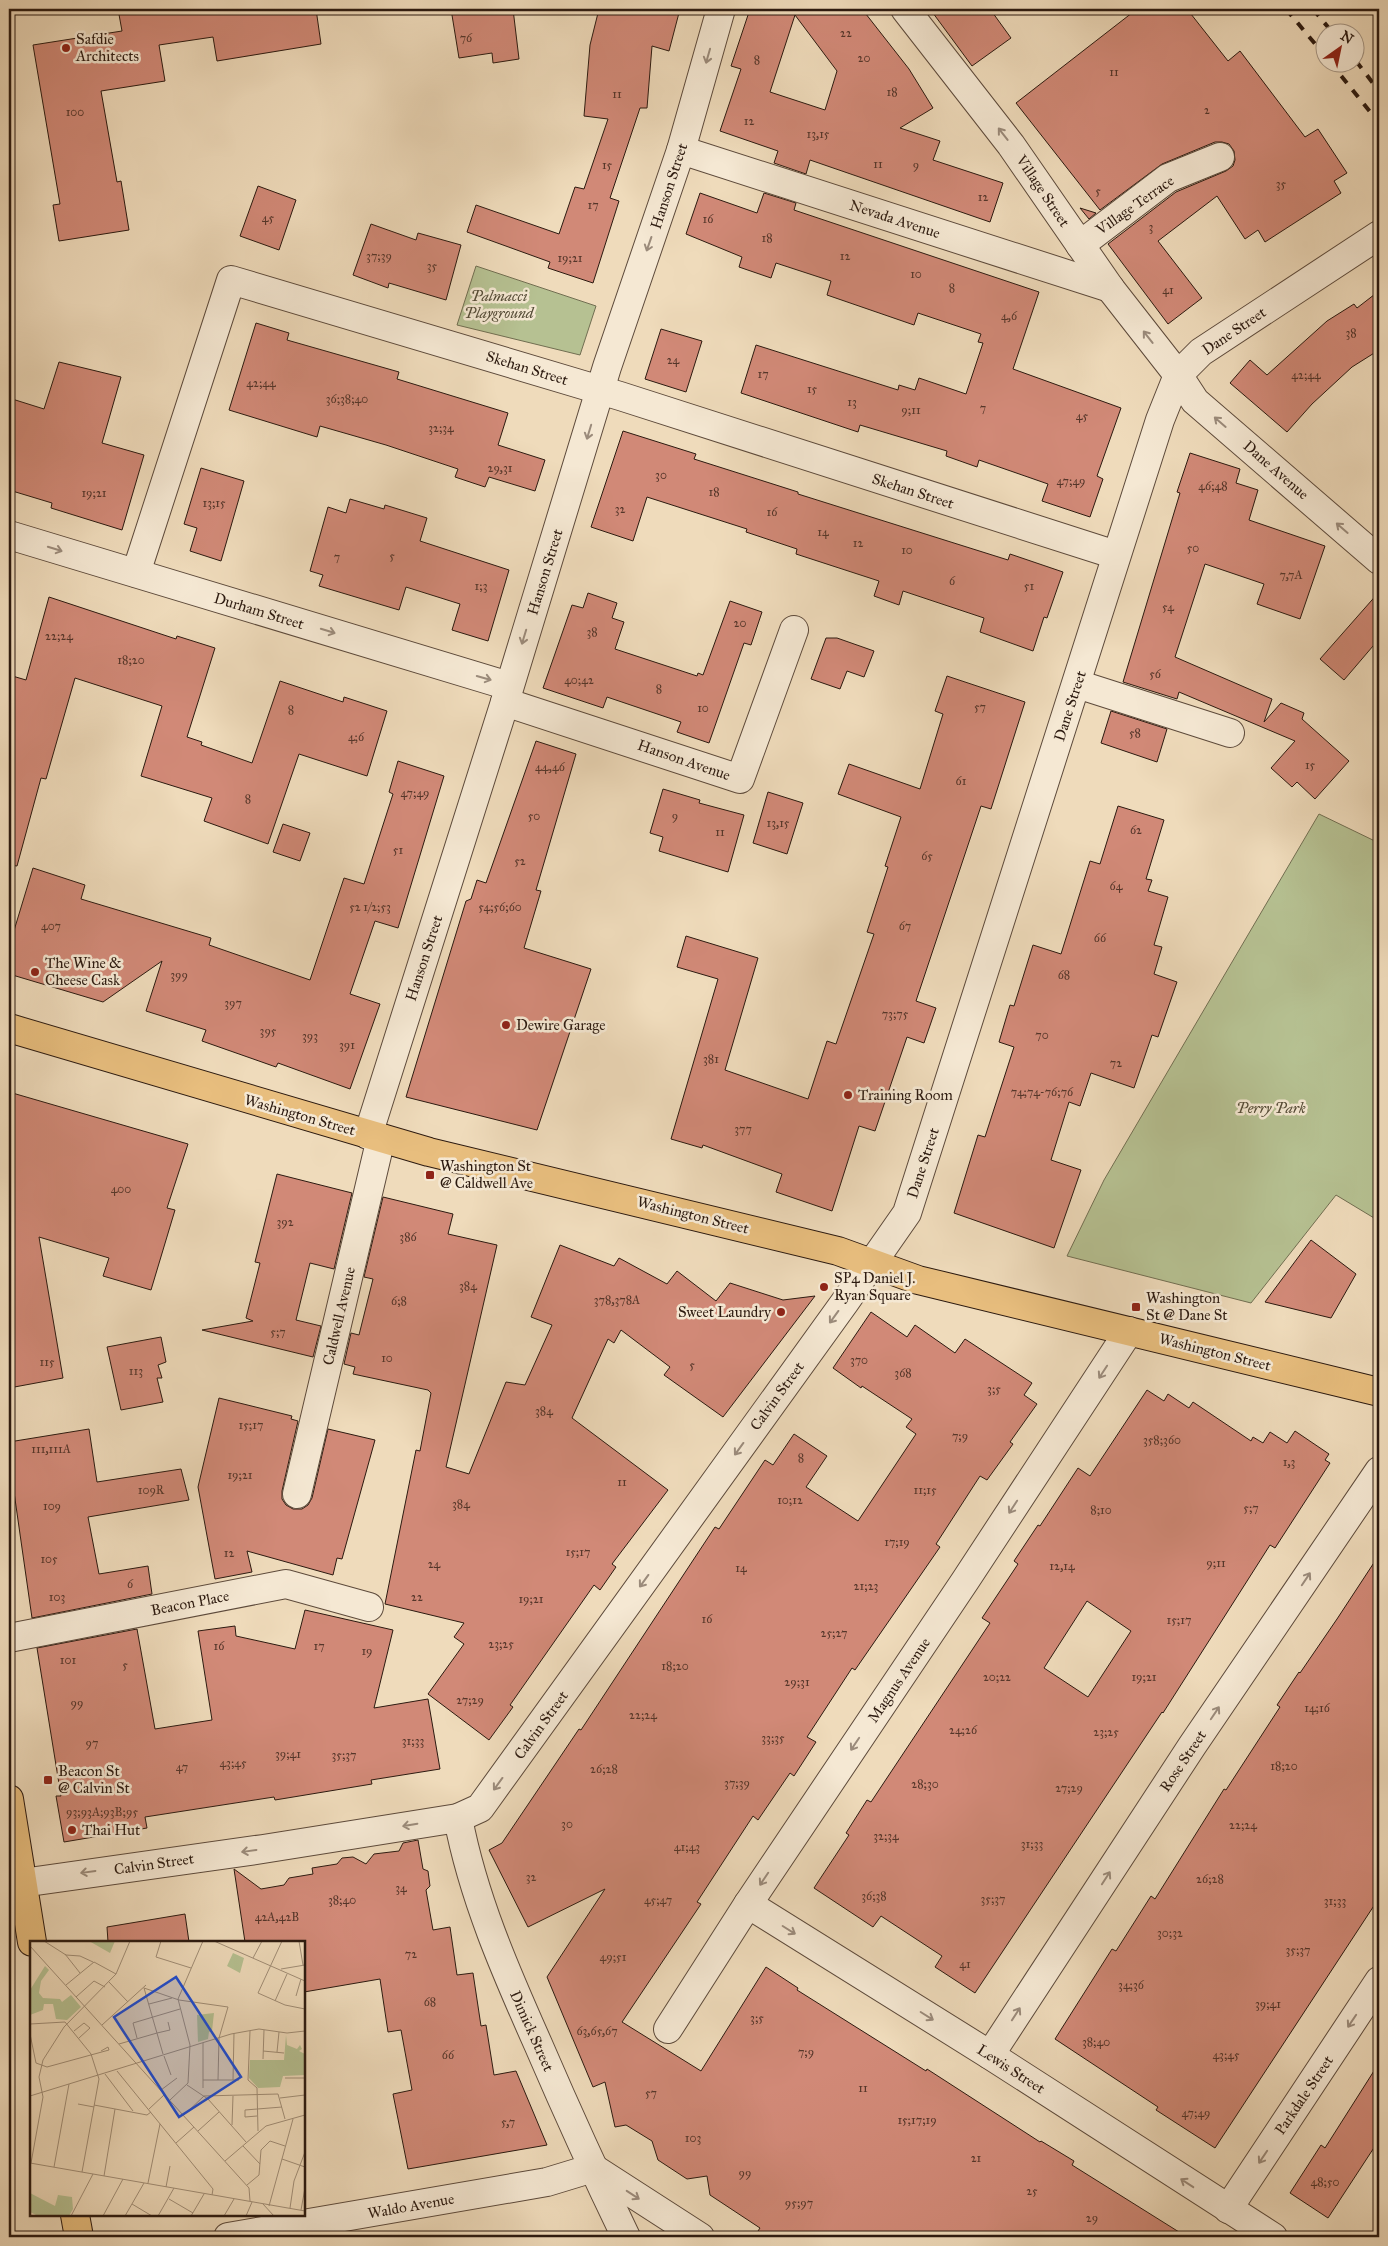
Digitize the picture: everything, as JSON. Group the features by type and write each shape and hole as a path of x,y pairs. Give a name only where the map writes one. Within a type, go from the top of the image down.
{"main road":[{"name":"Washington Street","path":"9,1028 39,1035 374,1136 838,1251 918,1280 1379,1392"},
{"path":"9,1799 32,1941"},
{"path":"75,2216 79,2237"}],"street":[{"name":"Hanson Street","path":"374,1136 601,390 681,150 721,9"},
{"name":"Village Street","path":"905,9 1011,145 1110,288 1178,375"},
{"name":"Nevada Avenue","path":"681,150 1110,288"},
{"name":"Village Terrace","path":"1080,245 1168,178 1220,157"},
{"name":"Dane Street","path":"873,1264 907,1213 1077,684 1116,555 1160,420 1178,375 1201,352 1379,235"},
{"name":"Skehan Street","path":"136,573 231,280 601,390 1116,555"},
{"name":"Dane Avenue","path":"1178,375 1195,401 1379,560"},
{"name":"Durham Street","path":"9,535 136,573 507,694"},
{"name":"Hanson Avenue","path":"507,694 740,779 794,630"},
{"path":"1077,684 1230,733"},
{"name":"Caldwell Avenue","path":"298,1494 374,1136"},
{"name":"Calvin Street","path":"22,1883 262,1849 458,1818 480,1808 873,1264"},
{"name":"Magnus Avenue","path":"668,2029 748,1904 960,1589 1130,1331"},
{"name":"Rose Street","path":"990,2055 1187,1754 1379,1471"},
{"name":"Beacon Place","path":"9,1638 286,1584 369,1607"},
{"name":"Dimick Street","path":"458,1818 470,1872 501,1960 593,2168 626,2237"},
{"name":"Lewis Street","path":"748,1904 990,2055 1273,2237"},
{"name":"Parkdale Street","path":"1228,2209 1379,1981"},
{"path":"593,2168 700,2237"},
{"name":"Waldo Avenue","path":"228,2237 547,2182 593,2168"}],"green space":[{"name":"Palmacci Playground","path":"476,266 596,306 580,355 457,325"},
{"name":"Perry Park","path":"1319,814 1379,843 1379,1221 1336,1195 1251,1303 1067,1256 1104,1180"}],"building":[{"path":"118,9 316,9 321,44 217,61 213,37 159,45 165,81 101,91 117,182 121,181 129,230 59,241 53,205 60,204 33,45 122,31"},
{"path":"451,9 513,9 519,59 493,63 492,53 459,58"},
{"path":"599,9 680,9 669,51 652,46 647,108 640,108 610,198 619,201 593,283 548,268 550,262 467,232 476,205 559,234 575,187 584,189 608,119 584,116 590,45"},
{"path":"750,9 862,9 909,69 933,108 900,128 940,141 933,160 1003,183 990,222 810,160 806,174 774,163 778,151 720,131 741,69 731,66","holes":["795,15 837,71 825,110 770,92"]},
{"path":"930,9 990,9 1011,38 972,66"},
{"path":"1137,9 1187,9 1228,61 1240,51 1305,137 1318,129 1347,173 1334,181 1341,193 1265,242 1258,230 1245,239 1217,196 1158,241 1202,298 1168,324 1108,244 1176,192 1226,171 1233,166 1235,160 1234,151 1229,144 1215,142 1162,164 1100,210 1016,103"},
{"path":"258,186 296,200 279,250 240,236"},
{"path":"700,193 757,213 764,193 796,203 794,210 1039,292 1013,369 1121,408 1097,476 1103,479 1090,517 1042,501 1048,484 979,460 977,467 946,456 947,451 860,425 858,432 741,393 756,345 898,390 899,385 915,390 919,378 966,394 983,343 978,342 981,334 918,313 914,325 827,295 831,281 776,263 771,278 739,267 742,257 686,234"},
{"path":"1080,208 1096,213 1089,219"},
{"path":"371,224 416,240 418,233 461,245 446,300 389,283 388,288 353,275"},
{"path":"1379,291 1379,350 1352,367 1312,404 1287,432 1230,383 1250,360 1267,375 1327,321 1354,304 1357,308"},
{"path":"256,323 289,333 287,340 399,372 397,379 508,413 498,445 545,460 535,491 489,477 485,487 455,477 458,469 386,445 320,426 317,437 229,410"},
{"path":"661,329 702,341 686,392 645,379"},
{"path":"59,362 121,377 102,443 144,455 122,530 51,508 52,503 9,490 9,398 44,409"},
{"path":"623,431 696,454 694,459 798,492 798,494 1008,560 1010,554 1063,572 1047,618 1044,617 1033,651 980,632 984,618 903,591 899,605 874,596 879,581 796,554 797,549 746,532 747,529 647,497 633,541 591,527"},
{"path":"1190,453 1240,469 1236,483 1258,490 1249,520 1325,546 1300,619 1257,604 1264,584 1205,564 1175,657 1272,699 1264,722 1281,703 1304,713 1302,719 1349,761 1315,799 1297,782 1292,787 1271,768 1295,741 1179,692 1177,699 1123,682 1180,493 1177,492"},
{"path":"201,468 244,481 221,561 190,551 197,528 184,524"},
{"path":"350,499 384,509 385,505 427,518 420,541 509,570 488,641 452,630 460,604 406,587 399,610 319,586 323,575 310,571 328,507 346,513"},
{"path":"1379,592 1379,639 1344,680 1320,659"},
{"path":"588,593 617,603 612,618 624,622 615,649 697,676 698,673 703,675 730,601 762,612 751,645 744,643 709,743 677,732 681,722 607,697 603,708 543,688 572,605 583,608"},
{"path":"49,597 176,639 177,636 215,648 187,737 202,742 201,745 252,763 280,681 343,702 344,697 387,711 367,776 299,754 268,844 204,821 212,798 141,776 162,706 75,678 46,779 41,778 17,866 9,865 9,675 26,680"},
{"path":"826,638 837,638 874,651 864,677 847,671 840,689 811,679"},
{"path":"947,676 1025,702 991,809 981,806 916,1001 936,1008 924,1043 907,1037 875,1131 859,1126 832,1211 776,1192 782,1174 703,1145 702,1148 671,1139 718,979 677,967 686,936 758,958 725,1070 808,1099 827,1041 836,1044 874,934 867,932 888,867 885,866 901,817 838,794 849,764 920,789 943,714 935,711"},
{"path":"1111,711 1167,729 1157,762 1101,743"},
{"path":"536,741 576,754 536,890 541,891 524,948 591,969 537,1130 406,1097 466,901 471,899 477,880 486,883"},
{"path":"398,761 444,776 398,928 375,921 350,994 380,1004 350,1089 278,1063 276,1067 202,1041 206,1030 146,1011 162,961 103,1002 9,974 9,947 33,868 85,885 81,899 211,938 209,945 310,980 344,878 364,884 393,794 389,792"},
{"path":"663,789 700,800 699,803 744,815 728,872 659,851 663,837 650,833"},
{"path":"768,792 803,803 787,854 753,843"},
{"path":"1118,806 1164,820 1146,879 1152,880 1148,891 1168,897 1154,945 1162,947 1154,974 1177,982 1158,1037 1152,1035 1134,1088 1091,1073 1080,1106 1069,1102 1051,1160 1081,1170 1054,1248 954,1213 978,1135 985,1137 1014,1047 999,1042 1010,1005 1014,1006 1033,945 1061,954 1090,861 1100,864"},
{"path":"283,824 310,833 300,861 273,852"},
{"path":"9,1092 188,1144 167,1208 175,1210 151,1290 103,1276 109,1258 39,1237 63,1378 9,1388"},
{"path":"277,1174 352,1193 334,1269 310,1263 296,1320 321,1326 313,1357 202,1330 253,1321 246,1318 260,1263 255,1262"},
{"path":"383,1197 453,1214 448,1234 497,1245 446,1467 469,1474 506,1382 525,1385 552,1325 531,1317 560,1245 614,1266 619,1258 667,1284 677,1271 716,1301 730,1283 783,1300 815,1296 723,1417 664,1375 670,1367 621,1330 614,1343 608,1339 572,1418 668,1490 612,1564 616,1567 600,1590 594,1585 510,1705 513,1707 489,1740 428,1694 464,1644 454,1637 464,1623 385,1604 416,1450 420,1451 431,1393 428,1390 353,1374 355,1367 344,1364 351,1333 359,1335 373,1279 364,1277"},
{"path":"1311,1240 1356,1274 1331,1318 1265,1302"},
{"path":"871,1312 907,1337 915,1325 955,1353 965,1339 1032,1383 1024,1395 1037,1404 1010,1442 1013,1444 987,1480 980,1476 936,1544 940,1547 855,1670 852,1668 807,1737 816,1742 794,1776 790,1773 758,1820 753,1816 697,1902 701,1904 622,2022 701,2071 766,1967 798,1988 797,1990 926,2071 927,2069 1040,2142 1074,2161 1072,2165 1187,2237 754,2237 760,2228 710,2195 707,2176 687,2179 658,2160 652,2141 626,2125 615,2127 605,2082 593,2087 547,1977 605,1889 528,1927 489,1850 502,1843 579,1729 581,1730 715,1527 719,1529 765,1460 773,1465 794,1434 827,1456 806,1487 858,1521 916,1434 906,1427 912,1419 862,1386 861,1388 833,1368"},
{"path":"161,1337 166,1362 158,1365 162,1378 157,1378 163,1402 121,1410 107,1347"},
{"path":"1147,1390 1164,1401 1168,1394 1189,1408 1193,1402 1251,1441 1253,1437 1263,1443 1270,1432 1287,1443 1295,1431 1329,1454 1325,1460 1330,1463 1275,1548 1270,1545 1163,1713 975,1993 935,1967 942,1956 881,1916 873,1927 814,1888 849,1835 846,1833 867,1800 871,1802 990,1623 982,1618 1018,1564 1014,1561 1038,1525 1040,1526 1078,1468 1090,1476","holes":["1087,1601 1131,1631 1088,1697 1044,1668"]},
{"path":"219,1398 292,1416 291,1419 298,1421 282,1491 282,1499 286,1505 293,1509 302,1509 308,1505 312,1498 328,1429 375,1440 342,1559 337,1558 333,1575 247,1551 252,1572 215,1579 198,1487"},
{"path":"89,1429 97,1482 181,1469 189,1500 88,1517 99,1574 148,1566 152,1594 32,1618 9,1457 9,1442"},
{"path":"1379,1555 1379,1898 1215,2148 1156,2110 1158,2107 1055,2039 1112,1949 1116,1951 1151,1896 1155,1899 1224,1789 1226,1790 1280,1707 1277,1705"},
{"path":"305,1610 393,1630 374,1708 428,1699 440,1769 371,1780 372,1784 275,1800 274,1797 145,1817 147,1828 64,1842 56,1796 61,1796 37,1648 137,1629 155,1729 212,1720 198,1631 235,1626 236,1636 295,1649"},
{"path":"418,1840 423,1869 428,1871 430,1886 426,1890 433,1930 450,1927 457,1975 473,1973 481,2026 486,2025 494,2075 516,2071 547,2145 408,2169 393,2094 412,2090 401,2030 388,2032 380,1979 305,1992 305,1941 245,1941 234,1869 261,1889 284,1885 289,1878 313,1874 312,1868 337,1864 342,1858 353,1857 366,1864 374,1854 399,1851 403,1843"},
{"path":"185,1914 189,1941 108,1941 107,1927"},
{"path":"1379,2063 1379,2140 1328,2218 1290,2193 1321,2145 1325,2148"}],"railway":[{"path":"1286,9 1316,45"},
{"path":"1313,9 1324,22"},
{"path":"1338,72 1379,123"},
{"path":"1364,72 1379,91"}],"place":[{"name":"Safdie Architects","path":"66,48"},
{"name":"The Wine & Cheese Cask","path":"35,972"},
{"name":"Dewire Garage","path":"506,1025"},
{"name":"Training Room","path":"848,1095"},
{"name":"Washington St @ Caldwell Ave","path":"430,1175"},
{"name":"SP4 Daniel J. Ryan Square","path":"824,1287"},
{"name":"Washington St @ Dane St","path":"1136,1307"},
{"name":"Sweet Laundry","path":"781,1312"},
{"name":"Beacon St @ Calvin St","path":"48,1780"},
{"name":"Thai Hut","path":"72,1830"}]}
